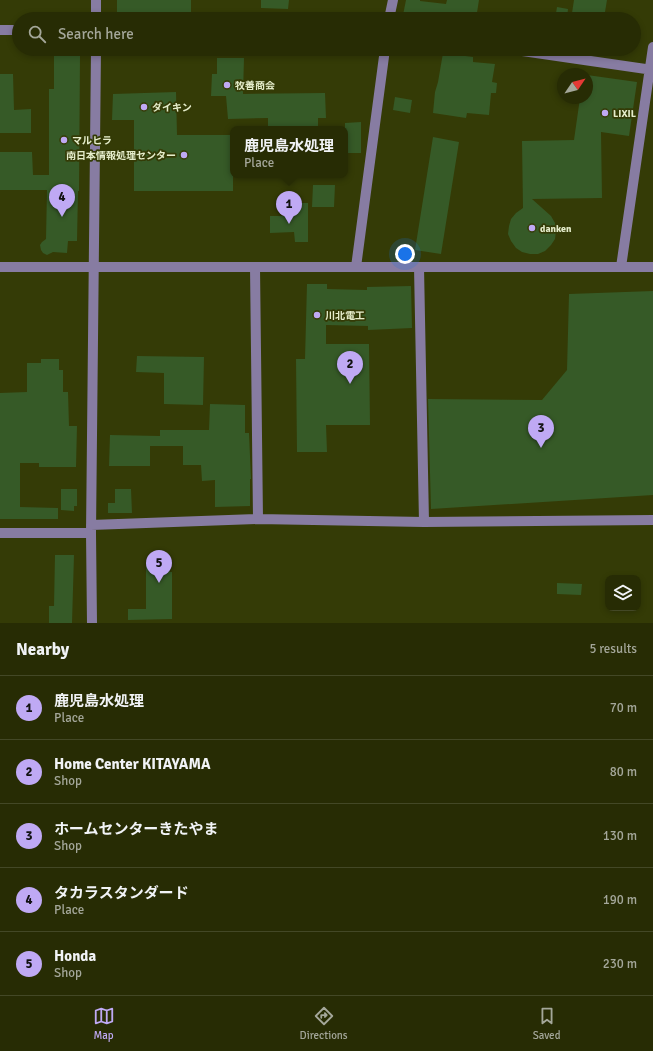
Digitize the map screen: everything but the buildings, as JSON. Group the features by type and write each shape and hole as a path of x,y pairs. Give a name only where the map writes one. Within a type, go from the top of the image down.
{"street":[{"path":"96,0 96,12"},
{"path":"391,12 393,0"},
{"path":"0,30 12,30"},
{"path":"621,267 653,47"},
{"path":"92,623 91,529 96,56"},
{"path":"356,267 384,56"},
{"path":"558,56 651,69"},
{"path":"0,267 653,267"},
{"path":"255,267 258,519"},
{"path":"419,267 424,522"},
{"path":"0,533 258,519 424,522 653,520"}],"place":[{"name":"牧善商会","path":"227,85"},
{"name":"ダイキン","path":"144,107"},
{"name":"LIXIL","path":"605,113"},
{"name":"マルヒラ","path":"64,140"},
{"name":"南日本情報処理センター","path":"184,155"},
{"name":"タカラスタンダード","path":"62,217"},
{"name":"鹿児島水処理","path":"289,224"},
{"name":"danken","path":"532,228"},
{"name":"川北電工","path":"317,315"},
{"name":"Home Center KITAYAMA","path":"350,384"},
{"name":"ホームセンターきたやま","path":"541,448"},
{"name":"Honda","path":"159,583"}]}
